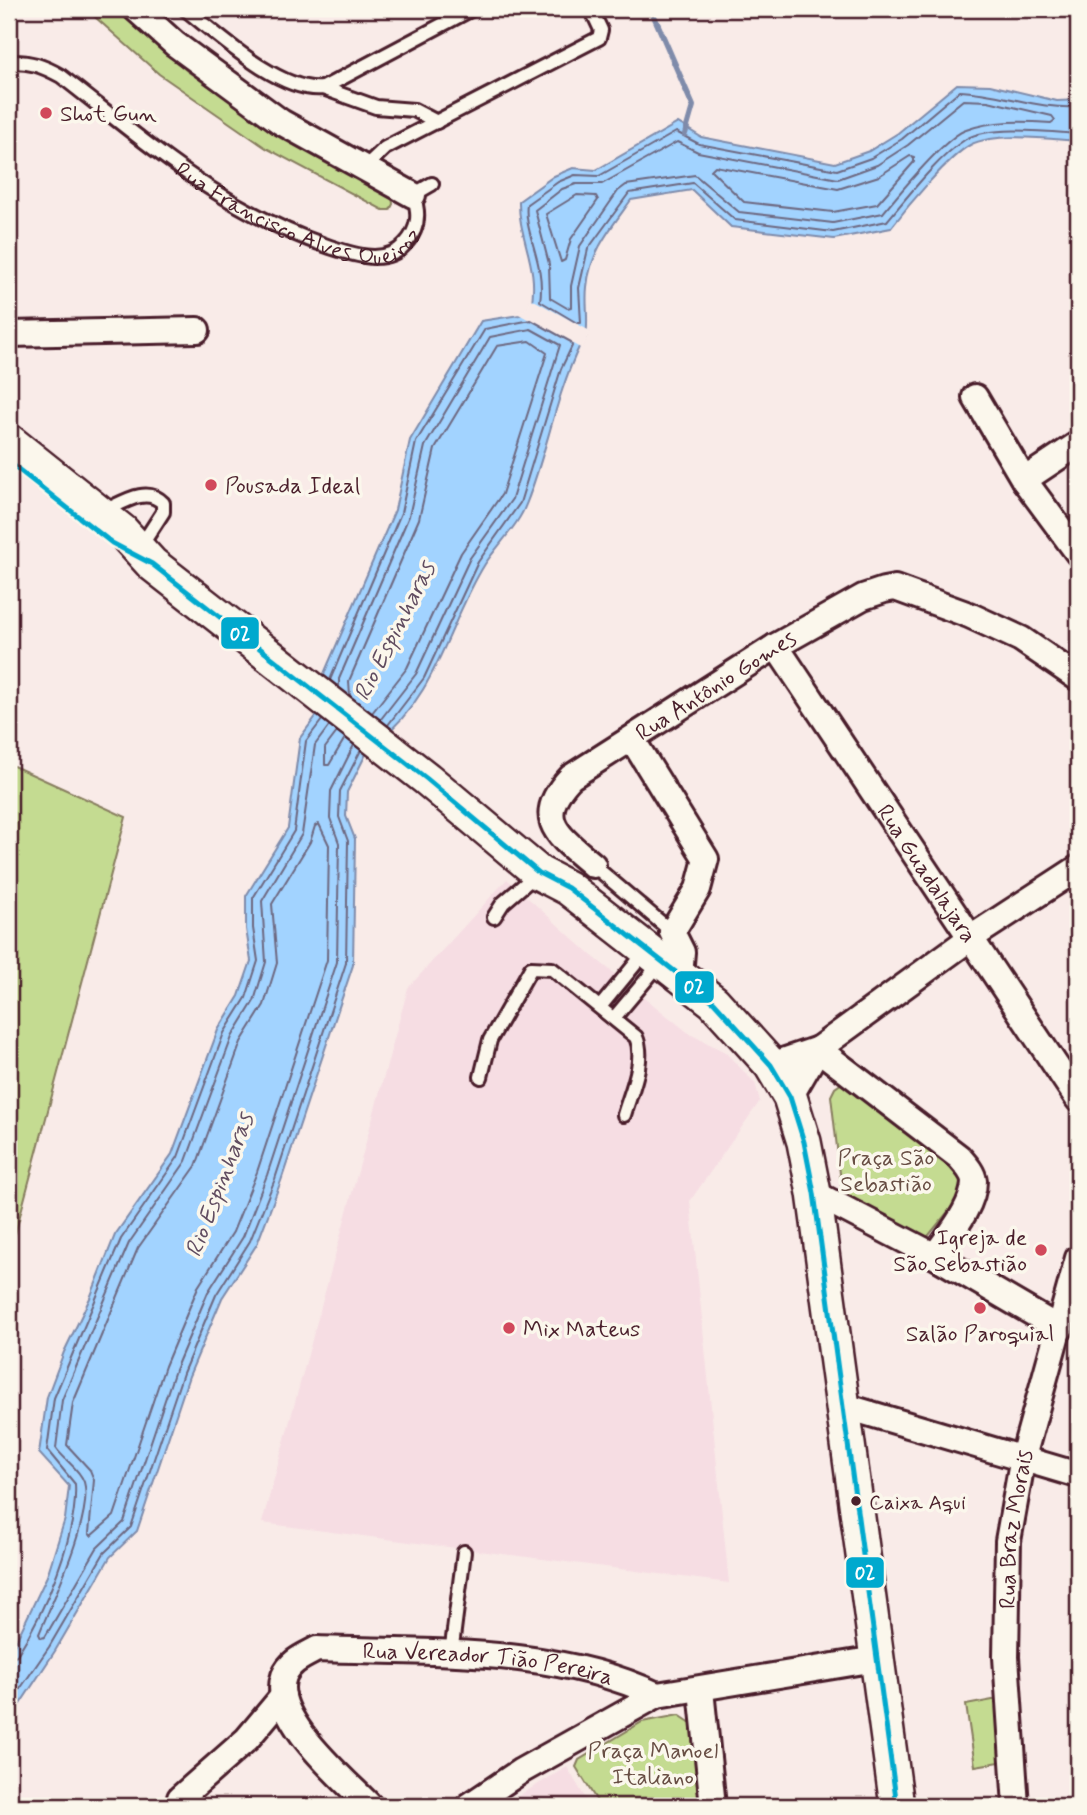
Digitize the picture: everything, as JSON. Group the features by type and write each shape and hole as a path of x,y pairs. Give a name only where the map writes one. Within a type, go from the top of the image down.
{"main road":[{"path":"9,442 100,513 145,556 426,779 526,863 558,900 660,960 714,1002 771,1065 790,1097 804,1142 814,1193 897,1806"},
{"path":"9,462 112,543 145,556"}],"street":[{"name":"Rua Francisco Alves Queiroz","path":"136,9 236,92 281,122 365,167 422,189"},
{"path":"9,334 198,330"},
{"path":"975,397 1024,480 1078,553"},
{"path":"1024,480 1078,444"},
{"name":"Rua Antônio Gomes","path":"593,865 554,830 550,818 553,802 571,777 776,646 863,597 895,588 969,614 1021,639 1078,678"},
{"name":"Rua Guadalajara","path":"776,646 1078,1099"},
{"path":"632,739 706,859 698,889 660,960"},
{"path":"771,1065 818,1049 969,939 1078,868"},
{"path":"790,1097 818,1049"},
{"path":"818,1049 959,1157 970,1169 974,1180 967,1205 935,1256"},
{"path":"814,1193 935,1256 1060,1329"},
{"name":"Rua Braz Morais","path":"1016,1806 1006,1657 1008,1541 1023,1457 1078,1258"},
{"path":"844,1406 1078,1475"},
{"name":"Rua Vereador Tião Pereira","path":"284,1696 284,1676 295,1660 317,1649 451,1654 523,1660 599,1672 657,1695"},
{"path":"469,1806 521,1771 657,1695 701,1690 876,1658"},
{"path":"701,1690 713,1806"},
{"path":"180,1798 247,1739 284,1696"},
{"path":"284,1696 291,1721 370,1806"}],"lane":[{"path":"185,9 290,83 308,90 323,88 472,9"},
{"path":"365,167 386,148 598,38 601,30 590,9"},
{"name":"Rua Francisco Alves Queiroz","path":"9,62 26,61 43,65 201,185 292,234 342,251 372,257 388,255 401,248 418,223 422,189"},
{"path":"323,88 376,107 414,110 437,122"},
{"path":"100,513 142,496 159,498 163,503 163,512 145,556"},
{"path":"494,917 526,863"},
{"path":"593,865 660,960"},
{"path":"600,1007 660,960"},
{"path":"614,1018 660,960"},
{"path":"481,1077 490,1040 531,968 552,969 636,1037 641,1048 624,1115"},
{"path":"451,1654 464,1552"}],"shaded area":[{"name":"Mix Mateus","path":"507,879 591,955 690,1034 725,1052 755,1083 760,1101 690,1201 729,1583 262,1523 408,988"},
{"path":"567,1767 590,1806 502,1806 525,1792"}],"green space":[{"path":"86,9 117,9 187,71 238,106 392,196 393,204 390,210 383,210 266,148 159,74"},
{"path":"9,764 126,817 9,1257"},
{"name":"Praça São Sebastião","path":"842,1083 850,1085 965,1173 969,1186 925,1240 843,1199 831,1096 835,1088"},
{"path":"998,1699 1006,1761 975,1766 966,1705"},
{"name":"Praça Manoel Italiano","path":"679,1715 691,1723 700,1806 600,1806 576,1767 579,1760 642,1722"}],"water":[{"path":"957,84 990,85 1057,101 1078,100 1078,141 1008,137 970,145 940,171 891,228 834,239 731,227 692,190 631,200 609,231 592,263 586,299 586,337 531,306 533,279 519,201 554,176 573,168 596,170 678,123 701,137 835,163 869,151 898,133"},
{"name":"Rio Espinharas","path":"526,314 580,345 564,383 534,483 519,519 485,564 472,587 428,681 398,723 378,741 323,697 323,676 395,510 410,440 481,321"},
{"name":"Rio Espinharas","path":"317,715 366,754 347,792 346,816 355,839 353,965 281,1181 257,1244 222,1298 189,1376 137,1531 110,1557 55,1651 20,1704 9,1715 9,1656 47,1576 65,1519 69,1486 39,1453 47,1397 115,1235 172,1154 218,1030 239,996 251,961 246,929 246,896 288,828 300,738"}],"pier":[{"path":"530,298 590,331 582,349 515,312 528,308"}],"waterway":[{"path":"654,16 693,106 685,134"}],"transit line":[{"name":"02","path":"9,462 112,543 152,564 427,779 539,873 568,888 714,1002 771,1065 790,1097 804,1142 814,1193 897,1806"}],"place":[{"name":"Shot Gun","path":"46,113"},
{"name":"Pousada Ideal","path":"211,485"},
{"name":"Igreja de São Sebastião","path":"1041,1250"},
{"name":"Salão Paroquial","path":"980,1308"},
{"name":"Mix Mateus","path":"509,1328"},
{"name":"Caixa Aqui","path":"856,1501"}]}
